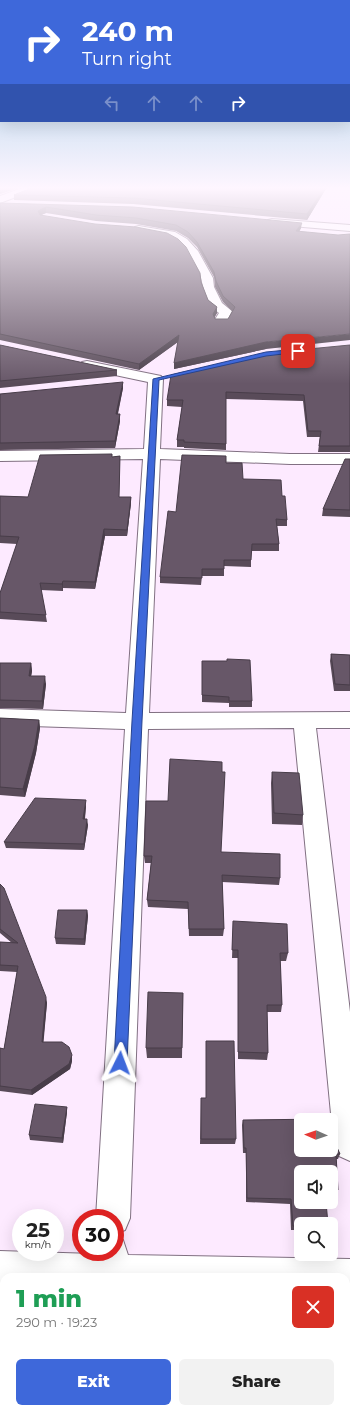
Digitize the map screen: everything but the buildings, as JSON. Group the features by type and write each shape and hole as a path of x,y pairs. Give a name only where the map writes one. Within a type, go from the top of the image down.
{"street":[{"path":"193,253 207,278 208,287 216,305 226,312 221,322"},
{"path":"72,362 164,377"},
{"path":"110,383 164,377"},
{"path":"113,1209 137,721 153,454 164,377"},
{"path":"0,456 153,454 290,459 350,459"},
{"path":"0,717 137,721 350,720"},
{"path":"304,720 350,1145"},
{"path":"0,1268 111,1267 270,1273"}],"route":[{"path":"120,1063 156,379 266,354 298,351"}]}
